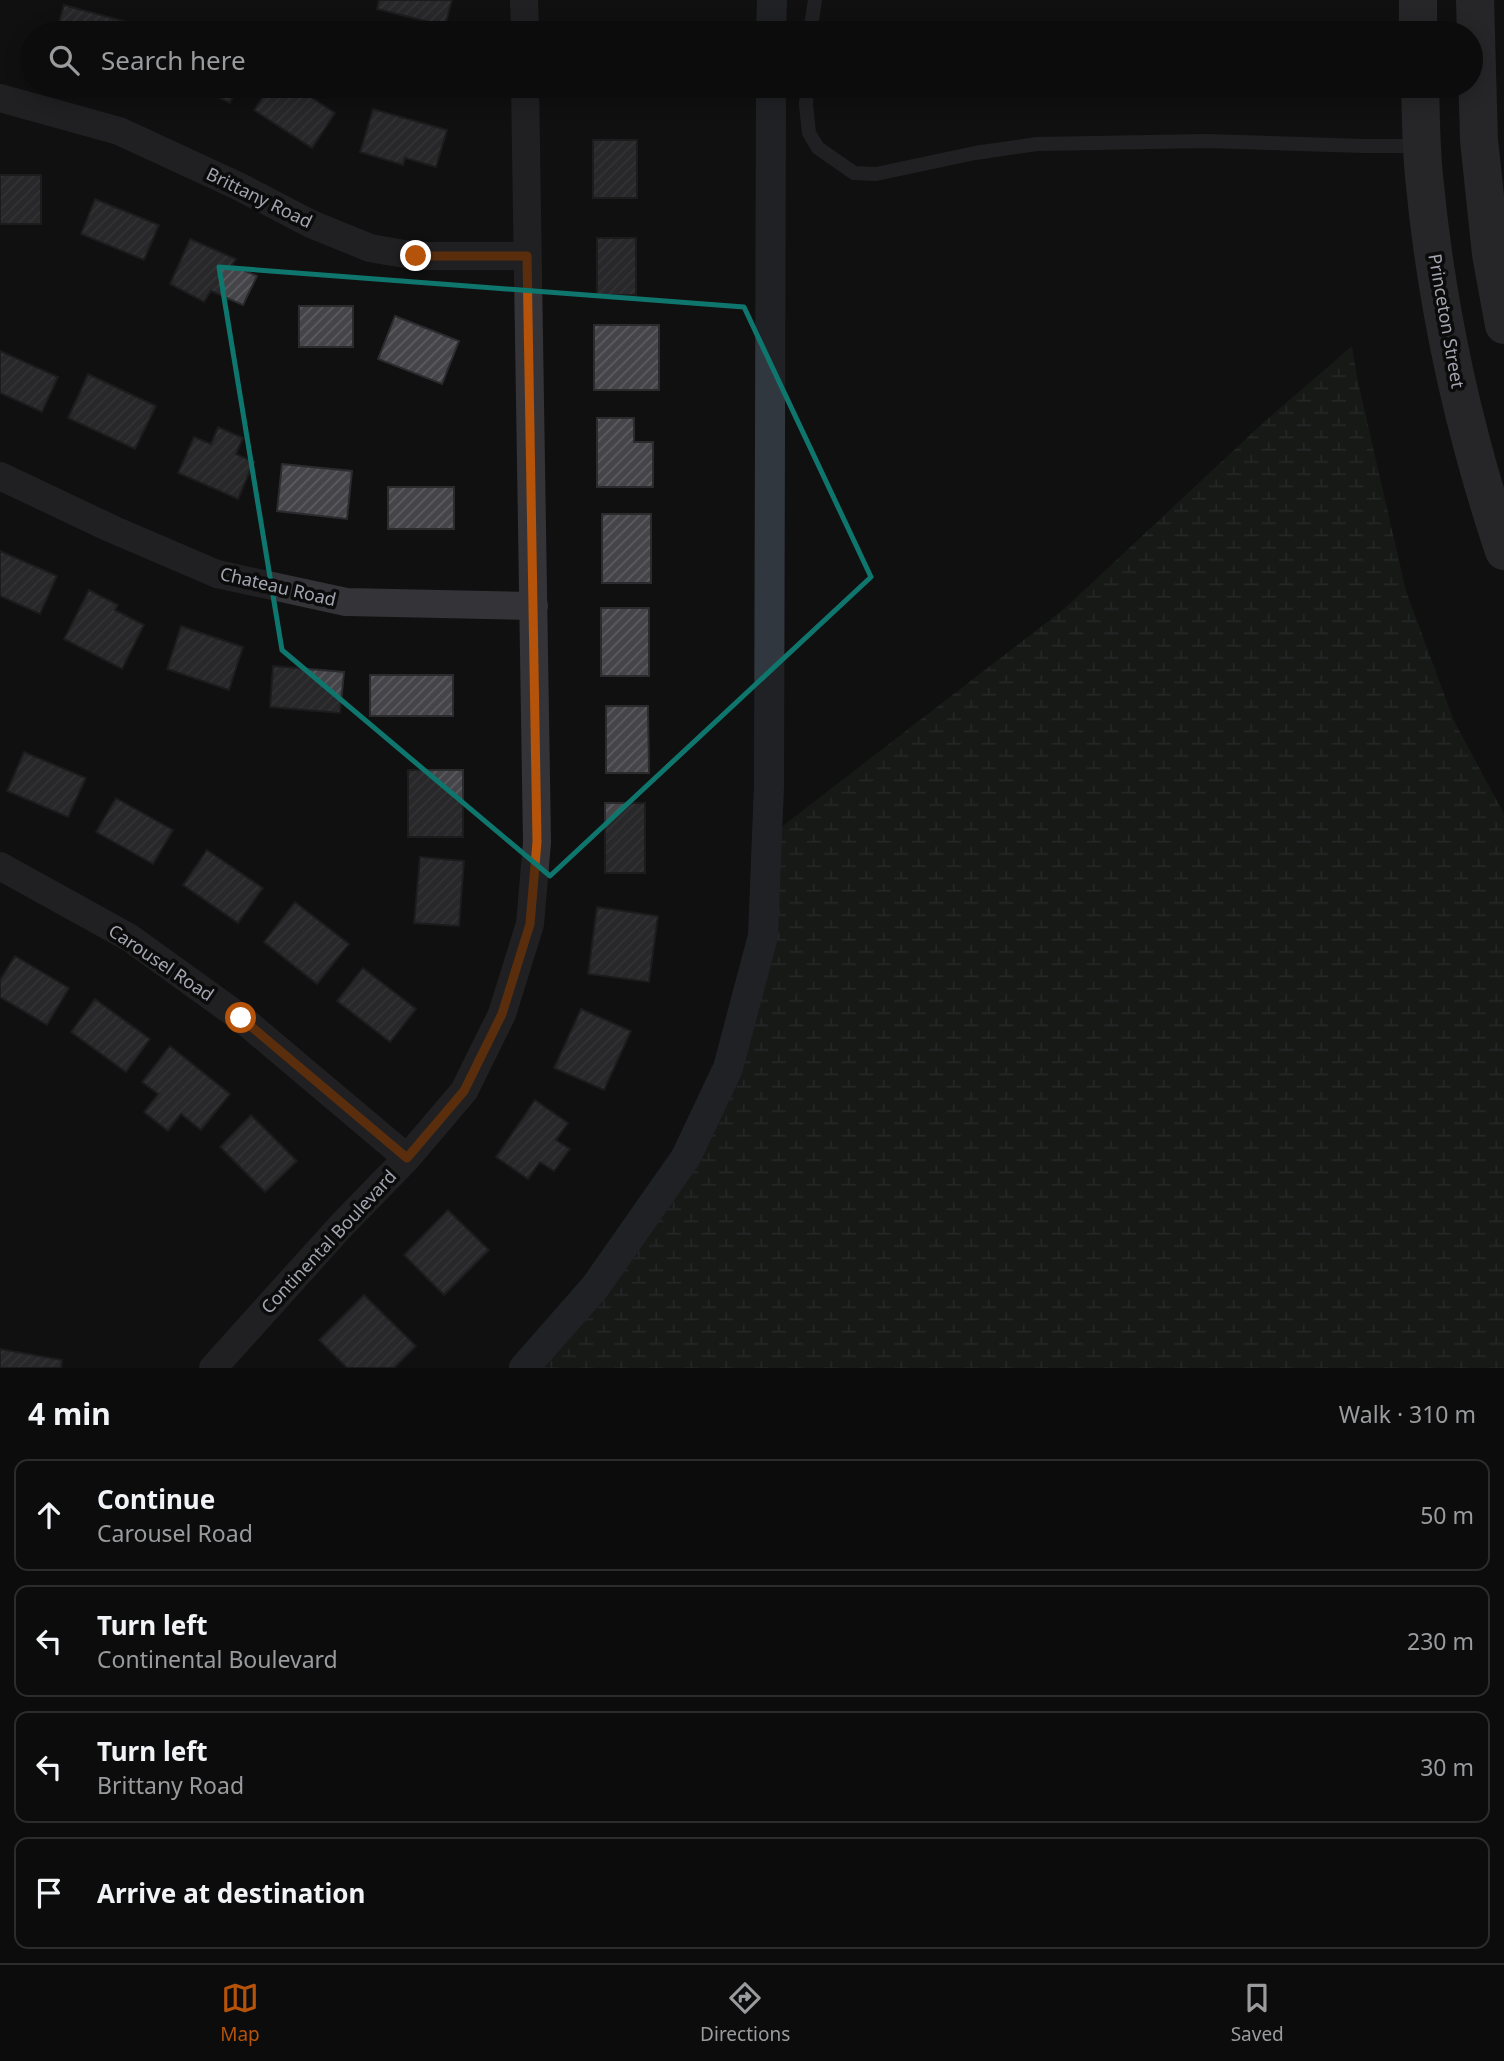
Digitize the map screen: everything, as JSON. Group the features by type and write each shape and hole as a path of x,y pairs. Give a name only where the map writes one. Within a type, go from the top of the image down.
{"main road":[{"path":"1418,0 1418,21"},
{"path":"1475,0 1476,21"},
{"name":"Princeton Street","path":"1420,98 1424,176 1437,279 1456,384 1482,485 1504,551"},
{"path":"1478,98 1479,140 1491,254 1504,324"}],"street":[{"path":"524,0 525,21"},
{"name":"Brittany Road","path":"0,98 119,131 238,186 311,225 370,248 416,256 527,256"},
{"name":"Continental Boulevard","path":"213,1368 340,1227 407,1158 464,1091 502,1014 530,924 537,842 525,98"},
{"name":"Chateau Road","path":"0,476 112,529 217,574 346,602 534,606"},
{"name":"Carousel Road","path":"0,866 130,938 230,1010 407,1158"}],"lane":[{"path":"812,21 815,0"},
{"path":"806,98 808,132 818,148 854,173 876,174 975,153 1037,144 1206,141 1422,146"}],"highlighted area":[{"path":"219,267 744,307 871,577 550,876 282,650"}],"green space":[{"path":"1352,346 1406,591 1454,721 1504,814 1504,1368 512,1368 581,1290 697,1123 761,963 771,835 1064,609 1264,422"}],"building":[{"path":"379,0 452,0 446,21 425,21 377,9"},
{"path":"64,5 123,21 59,21"},
{"path":"219,98 232,98 230,103"},
{"path":"262,98 312,98 335,113 312,148 254,110"},
{"path":"373,109 447,130 436,167 405,158 403,165 360,152"},
{"path":"593,140 637,140 637,198 593,198"},
{"path":"0,175 41,175 41,224 0,224"},
{"path":"95,199 159,225 144,260 81,234"},
{"path":"597,238 636,238 636,295 597,295"},
{"path":"190,239 236,259 232,265 257,276 243,305 211,291 204,302 170,284"},
{"path":"299,306 353,306 353,347 299,347"},
{"path":"395,316 459,341 442,384 378,359"},
{"path":"594,325 659,325 659,390 594,390"},
{"path":"0,351 58,377 42,412 0,393"},
{"path":"88,374 156,406 135,449 68,418"},
{"path":"597,418 634,418 634,442 653,442 653,487 597,487"},
{"path":"218,427 243,438 236,454 254,462 238,499 178,473 194,437 211,444"},
{"path":"282,464 352,471 347,519 277,511"},
{"path":"388,487 454,487 454,529 388,529"},
{"path":"602,514 651,514 651,583 602,583"},
{"path":"0,551 57,576 40,614 0,596"},
{"path":"89,590 118,605 115,610 144,625 122,669 64,639"},
{"path":"601,608 649,608 649,676 601,676"},
{"path":"181,626 243,647 229,690 167,669"},
{"path":"273,666 344,672 340,713 270,707"},
{"path":"370,675 453,675 453,716 370,716"},
{"path":"606,706 648,706 649,773 606,773"},
{"path":"24,752 86,778 68,817 7,791"},
{"path":"408,770 463,770 463,837 408,837"},
{"path":"116,798 173,830 153,864 96,832"},
{"path":"605,803 645,803 645,873 605,873"},
{"path":"207,850 263,888 238,923 183,885"},
{"path":"420,857 464,861 459,926 414,923"},
{"path":"295,902 349,944 317,984 264,942"},
{"path":"597,907 658,916 649,982 588,974"},
{"path":"15,956 69,988 47,1025 0,997 0,980"},
{"path":"363,968 416,1009 390,1042 337,1001"},
{"path":"95,999 150,1039 126,1072 71,1032"},
{"path":"581,1009 631,1031 604,1090 554,1068"},
{"path":"170,1046 230,1094 201,1130 181,1114 168,1131 144,1112 158,1094 142,1082"},
{"path":"535,1100 568,1123 556,1140 570,1149 554,1171 540,1162 528,1179 496,1157"},
{"path":"251,1115 297,1161 265,1192 220,1147"},
{"path":"448,1210 489,1250 444,1295 404,1255"},
{"path":"364,1295 416,1346 394,1368 347,1368 319,1340"},
{"path":"0,1349 62,1360 61,1368 0,1368"}],"waterway":[{"path":"771,21 772,0"},
{"path":"524,1368 595,1287 686,1157 728,1068 763,936 769,786 771,98"}],"route":[{"path":"241,1018 407,1158 464,1091 502,1014 530,924 537,842 527,256 416,256"}]}
